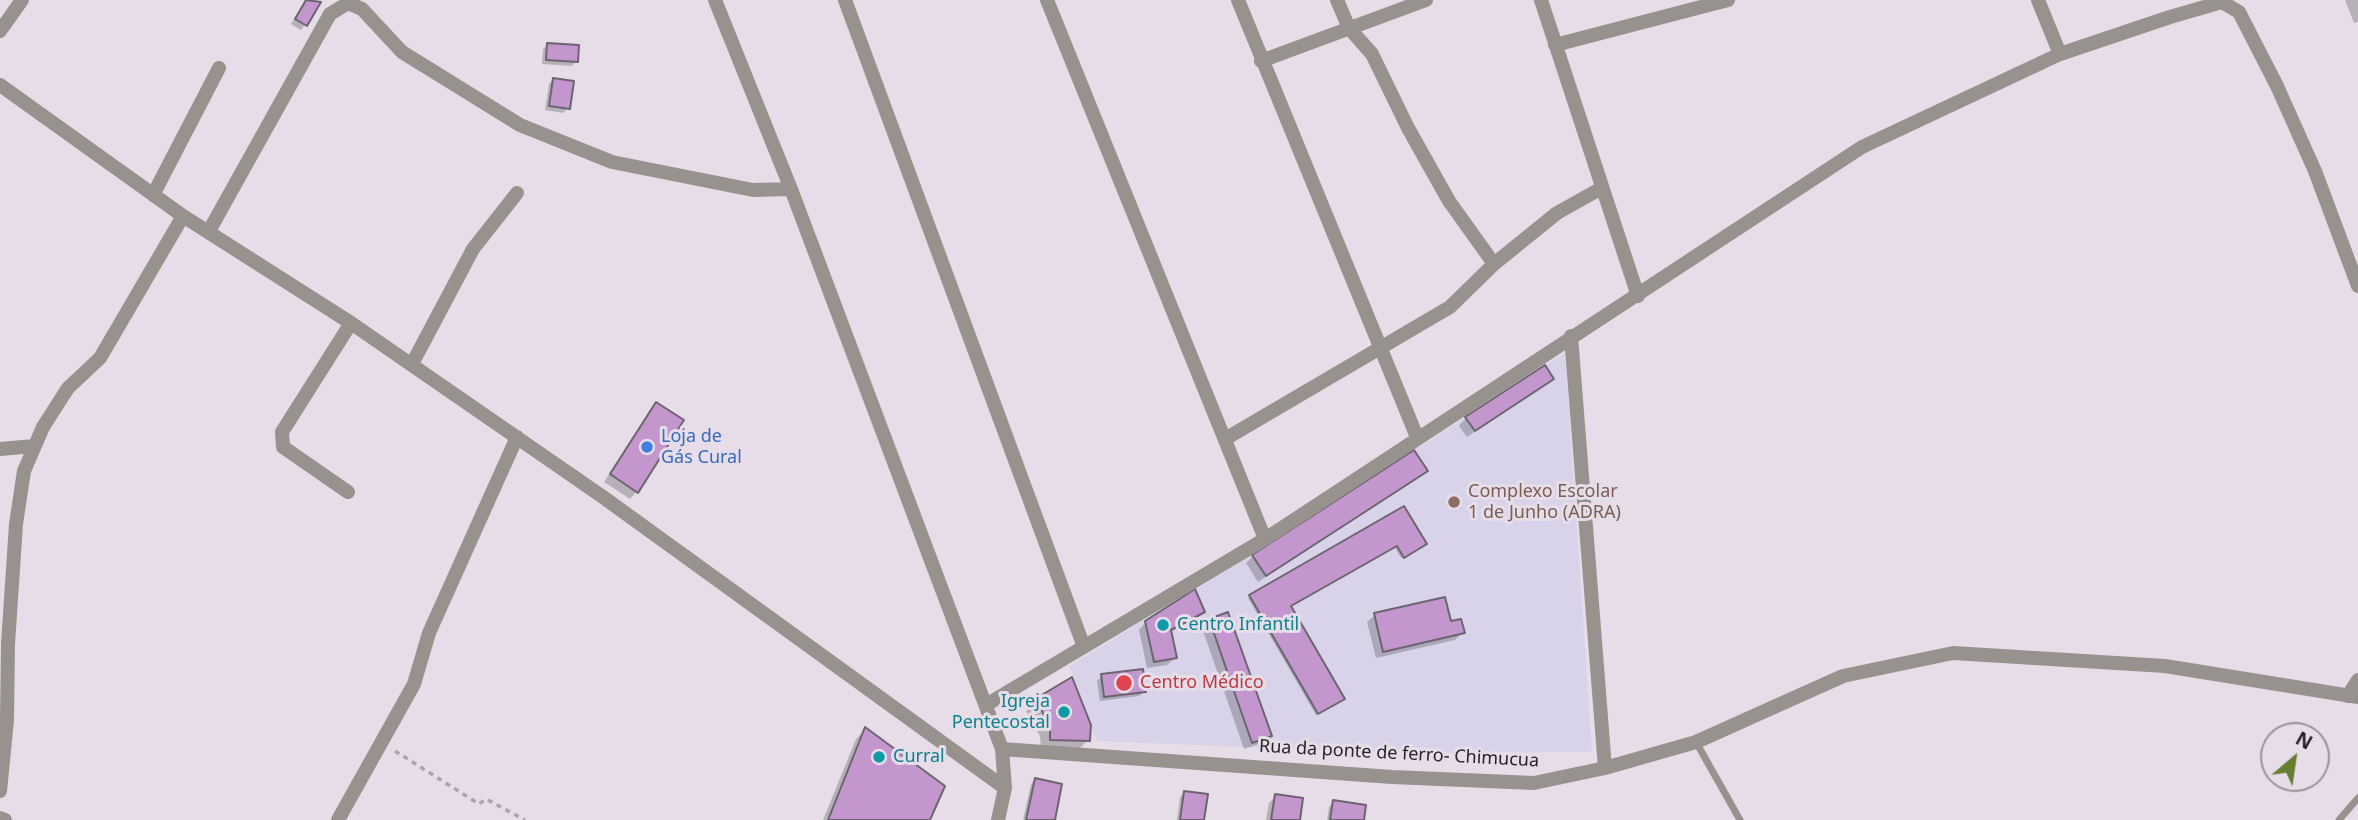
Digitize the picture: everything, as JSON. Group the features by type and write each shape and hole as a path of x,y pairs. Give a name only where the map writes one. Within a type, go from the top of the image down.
{"street":[{"path":"0,31 22,0"},
{"path":"715,0 791,189 1002,749 1005,788 999,820"},
{"path":"845,0 1084,647"},
{"path":"1046,0 1265,539"},
{"path":"1238,0 1417,437"},
{"path":"1337,0 1349,28 1372,54 1408,128 1449,201 1494,264"},
{"path":"1261,61 1426,0"},
{"path":"1541,0 1600,189 1638,296"},
{"path":"1555,45 1728,0"},
{"path":"2038,0 2060,54"},
{"path":"986,705 1265,539 1571,335 1638,296 1862,147 2060,54 2209,5 2222,2 2239,12 2277,86 2315,171 2358,286"},
{"path":"209,231 330,15 348,3 362,9 402,52 520,125 612,162 753,190 791,189"},
{"path":"153,195 219,68"},
{"path":"0,85 183,216 412,364 1005,788"},
{"path":"1225,439 1380,345 1450,307 1494,264 1557,213 1600,189"},
{"path":"412,364 473,249 517,193"},
{"path":"0,790 9,686 4,644 24,471 34,446 68,387 100,358 183,216"},
{"path":"348,492 283,447 282,432 351,323"},
{"path":"1571,335 1605,768"},
{"path":"338,820 414,684 429,632 517,438"},
{"path":"0,449 34,446"},
{"name":"Rua da ponte de ferro- Chimucua","path":"1002,749 1392,777 1534,783 1605,768 1696,741 1843,676 1953,653 2165,666 2353,697"},
{"path":"2353,697 2358,680"},
{"path":"0,818 5,820"}],"lane":[{"path":"1696,741 1740,820"},
{"path":"2339,820 2358,798"}],"path":[{"path":"382,742 479,804 485,799 525,820"}],"shaded area":[{"name":"Complexo Escolar 1 de Junho (ADRA)","path":"1565,353 1592,752 1394,753 1097,741 1069,666 1252,555"}],"building":[{"path":"306,0 321,2 307,26 295,19"},
{"path":"547,43 579,45 578,62 546,60"},
{"path":"553,78 574,81 570,109 549,106"},
{"path":"1545,365 1554,379 1475,431 1465,417"},
{"name":"Loja de Gás Cural","path":"656,402 684,420 638,493 610,474"},
{"path":"1414,450 1428,471 1266,576 1252,555"},
{"path":"1404,506 1427,544 1404,558 1397,546 1291,606 1345,699 1318,714 1249,595"},
{"name":"Centro Infantil","path":"1195,589 1205,612 1171,630 1177,658 1154,662 1145,621"},
{"path":"1445,597 1451,621 1461,619 1465,633 1383,652 1374,613"},
{"path":"1228,612 1272,736 1252,743 1209,619"},
{"name":"Centro Médico","path":"1143,669 1146,692 1104,697 1101,674"},
{"name":"Igreja Pentecostal","path":"1072,677 1091,725 1090,741 1050,740 1050,725 1035,699"},
{"name":"Curral","path":"865,727 945,786 930,820 828,820"},
{"path":"1035,778 1062,784 1055,820 1026,820"},
{"path":"1184,791 1208,794 1204,820 1180,820"},
{"path":"1275,794 1303,798 1300,820 1271,820"},
{"path":"1333,800 1366,805 1364,820 1330,820"}],"place":[{"name":"Loja de Gás Cural","path":"647,447"},
{"name":"Complexo Escolar 1 de Junho (ADRA)","path":"1454,502"},
{"name":"Centro Infantil","path":"1163,625"},
{"name":"Centro Médico","path":"1124,683"},
{"name":"Igreja Pentecostal","path":"1064,712"},
{"name":"Curral","path":"879,757"}]}
